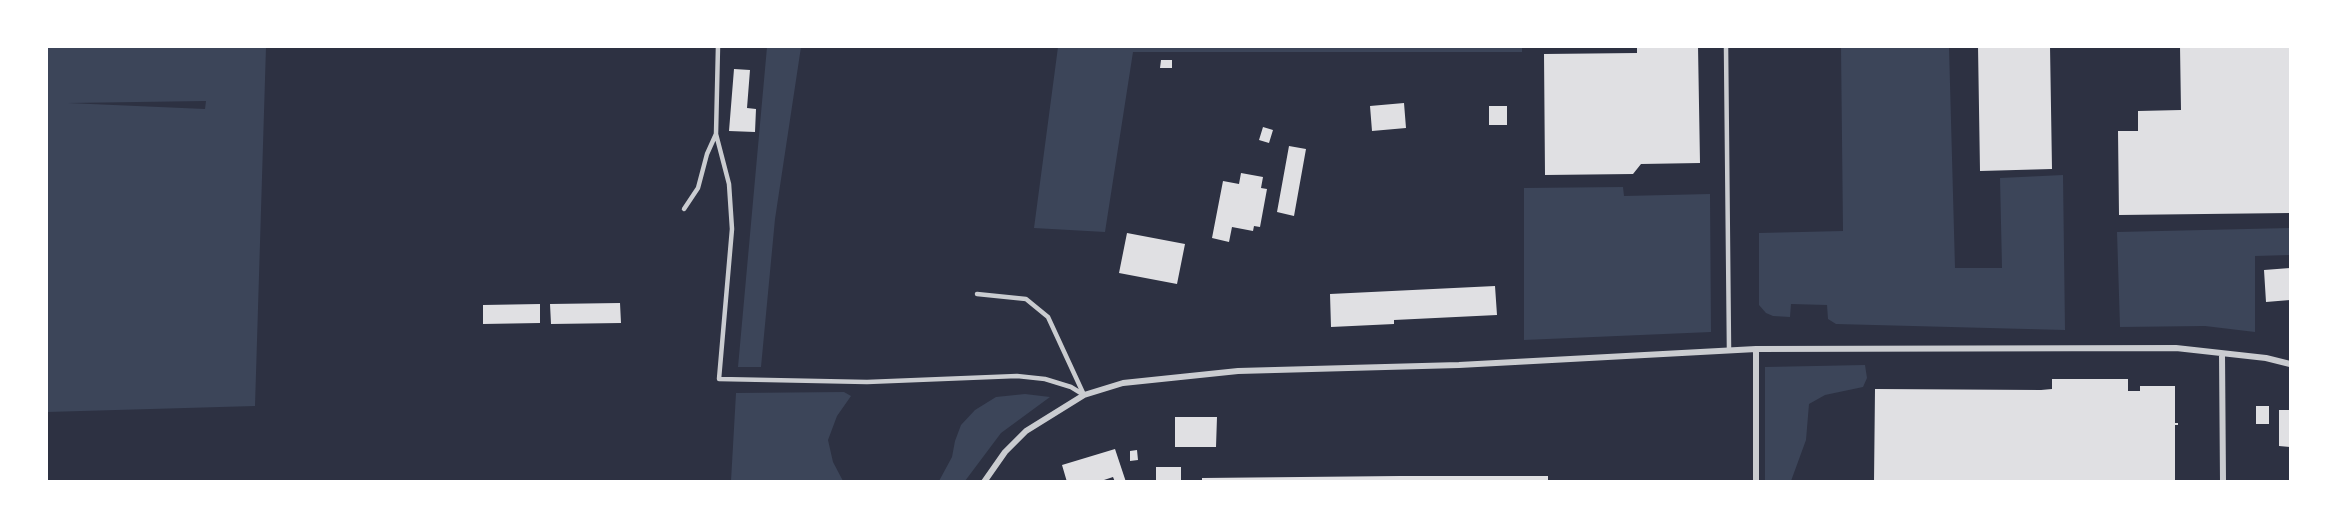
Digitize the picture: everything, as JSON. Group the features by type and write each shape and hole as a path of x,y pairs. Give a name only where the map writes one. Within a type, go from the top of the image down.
{"street":[{"path":"984,482 1005,452 1026,431 1084,394 1123,383 1238,370 1459,364 1729,349 2176,348 2266,358 2290,364"},
{"path":"1756,349 1756,482"},
{"path":"2222,354 2223,482"}],"lane":[{"path":"718,46 716,134 729,184 732,229 719,380 867,382 1017,376 1045,379 1071,387 1084,394"},
{"path":"1726,46 1729,349"},
{"path":"684,209 698,188 707,154 716,134"},
{"path":"977,294 1026,299 1048,317 1084,394"}],"shaded area":[{"path":"1522,46 1522,52 1133,52 1105,232 1034,228 1058,47"},
{"path":"46,47 266,47 255,406 47,412","holes":["206,101 205,109 68,103"]},
{"path":"767,47 801,47 775,219 761,367 738,367"},
{"path":"1841,47 1949,47 1955,268 2002,268 2000,178 2063,175 2065,330 1836,324 1828,319 1827,305 1791,304 1790,317 1773,316 1766,313 1759,305 1759,233 1843,231"},
{"path":"1623,187 1624,196 1710,194 1711,332 1524,340 1524,188"},
{"path":"2290,228 2290,255 2255,256 2255,332 2205,326 2120,327 2117,232"},
{"path":"1865,365 1867,378 1863,387 1825,395 1809,404 1806,440 1791,481 1765,481 1765,367"},
{"path":"844,392 851,396 837,416 828,440 833,462 843,481 731,481 736,393"},
{"path":"1025,394 1050,397 1001,433 965,481 939,481 952,457 961,425 975,410 996,397"}],"building":[{"path":"1637,46 1698,46 1700,163 1641,164 1633,174 1545,175 1544,54 1637,53"},
{"path":"1978,46 2050,46 2052,169 1980,171"},
{"path":"2180,46 2290,46 2290,213 2119,215 2118,131 2138,131 2138,111 2181,110"},
{"path":"1161,60 1172,60 1172,68 1160,68"},
{"path":"734,69 750,70 747,108 756,109 755,132 729,131"},
{"path":"1404,103 1406,128 1372,131 1370,106"},
{"path":"1489,106 1507,106 1507,125 1489,125"},
{"path":"1263,127 1273,130 1269,143 1259,140"},
{"path":"1289,146 1306,149 1294,216 1277,212"},
{"path":"1241,173 1263,177 1261,188 1267,189 1260,227 1254,226 1253,231 1232,227 1229,242 1212,238 1223,181 1239,184"},
{"path":"1127,233 1185,244 1177,284 1119,273"},
{"path":"2290,268 2290,300 2266,302 2264,270"},
{"path":"1495,286 1497,315 1394,320 1394,324 1331,327 1330,294"},
{"path":"620,303 621,323 551,324 550,304"},
{"path":"540,304 540,323 483,324 483,305"},
{"path":"2052,379 2128,379 2128,391 2140,391 2140,386 2175,386 2175,423 2178,425 2175,425 2175,482 1874,482 1875,389 2041,390 2052,389"},
{"path":"2256,406 2269,406 2269,424 2256,424"},
{"path":"2279,410 2290,410 2290,447 2279,446"},
{"path":"1175,417 1217,417 1216,447 1175,447"},
{"path":"1115,449 1126,482 1115,482 1113,477 1098,482 1067,482 1062,465"},
{"path":"1137,450 1138,460 1130,461 1130,451"},
{"path":"1156,467 1181,467 1181,482 1156,482"},
{"path":"1548,476 1548,482 1202,482 1202,478"}]}
